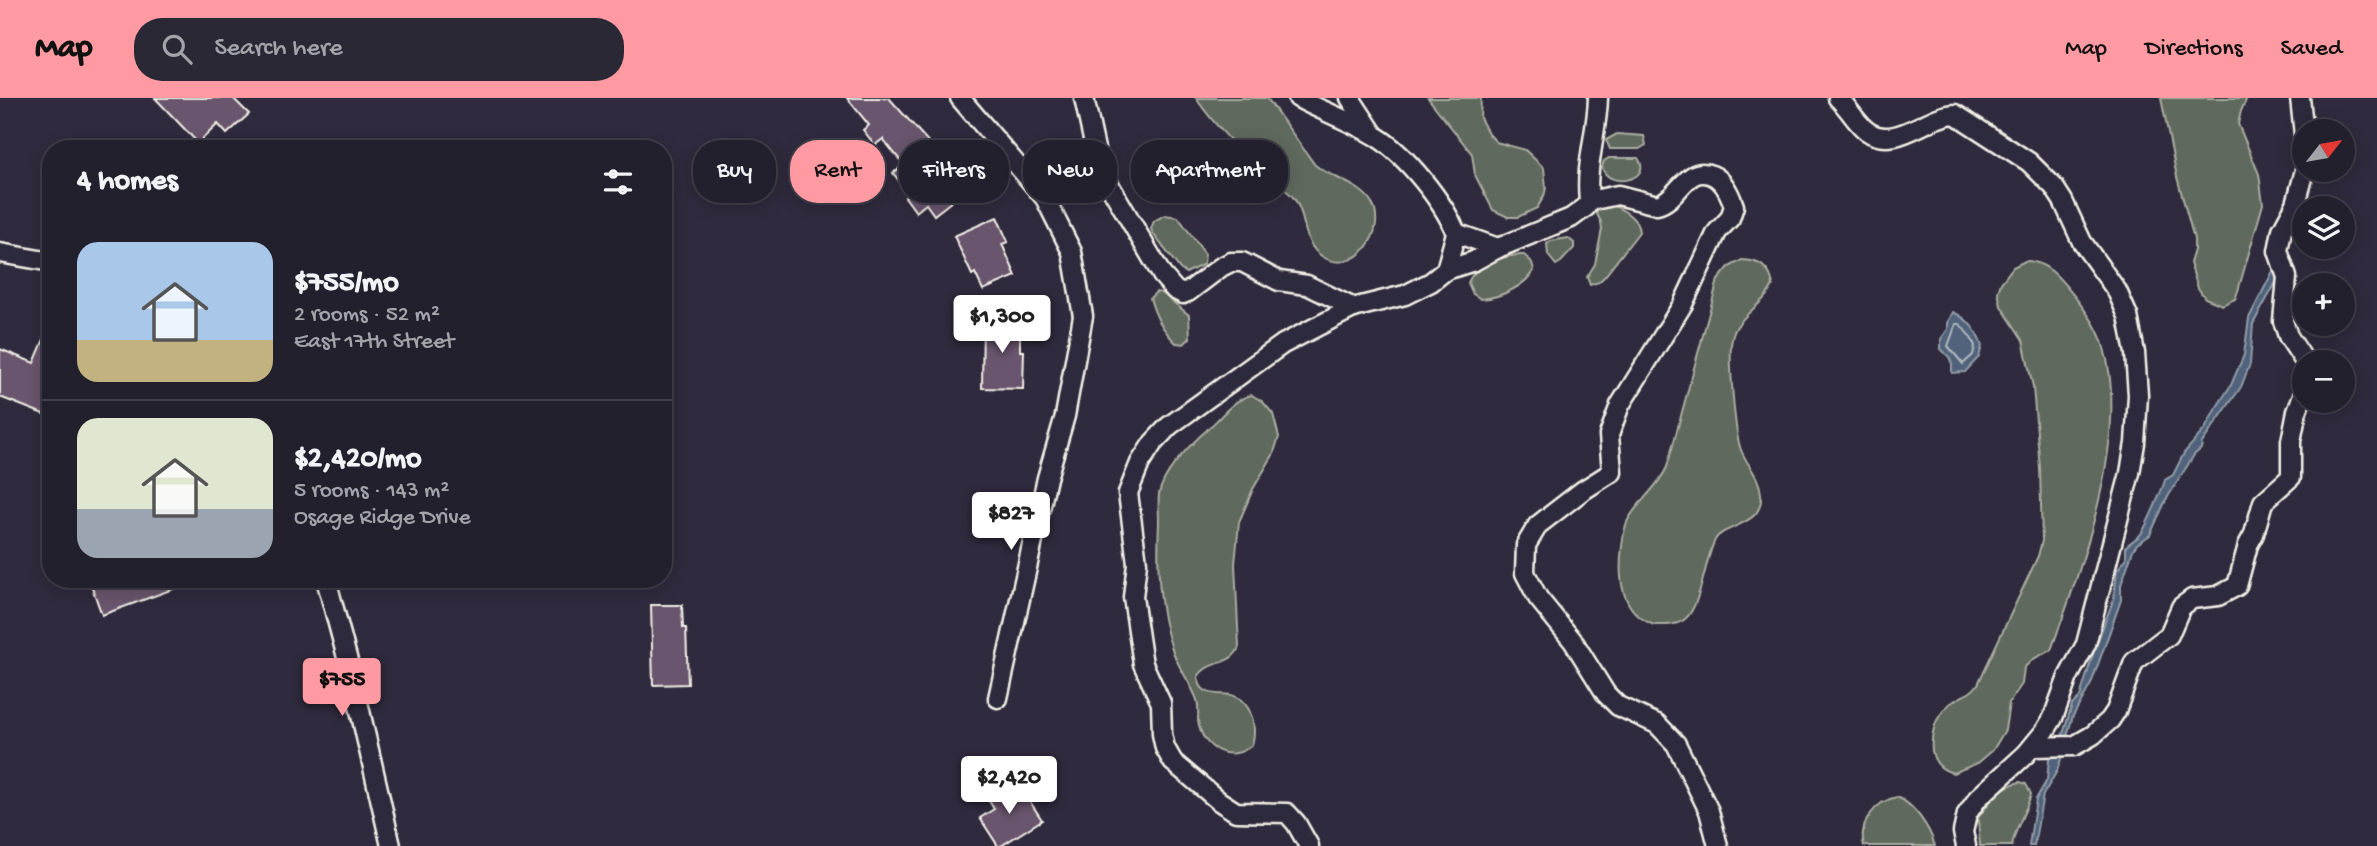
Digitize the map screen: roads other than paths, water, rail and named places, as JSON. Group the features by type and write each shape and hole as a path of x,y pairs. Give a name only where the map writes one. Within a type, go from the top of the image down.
{"street":[{"path":"960,98 1045,198 1072,252 1083,316 1065,416 1047,478 998,698"},
{"path":"1084,98 1099,167 1151,260 1175,290 1188,292 1226,264 1242,262 1279,281 1307,285 1354,308"},
{"path":"1297,98 1374,135 1386,143 1421,180 1451,219 1456,233 1446,270"},
{"path":"1350,98 1374,135"},
{"path":"1309,846 1287,813 1236,812 1219,801 1169,755 1162,734 1159,698 1145,671 1137,628 1132,590 1137,563 1128,494 1146,453 1169,426 1273,351 1354,308 1405,295 1431,282 1446,270 1474,261 1498,248 1571,218 1586,207 1589,201 1586,183 1598,98"},
{"path":"1838,98 1863,128 1873,135 1885,137 1899,134 1943,116 1955,114 2029,162 2045,177 2063,201 2082,242 2117,291 2128,316 2137,368 2136,443 2125,496 2086,644 2068,677 2053,718 2033,747 1967,814 1963,832 1966,846"},
{"path":"2300,98 2302,119"},
{"path":"1589,201 1618,195 1652,205 1663,204 1688,178 1699,173 1719,178 1734,206 1730,218 1717,232 1683,304 1620,405 1609,435 1612,472 1538,525 1526,545 1524,564 1525,573 1538,598 1573,641 1606,694 1618,706 1657,724 1676,744 1709,811 1718,846"},
{"path":"2297,350 2283,321 2287,277 2278,251 2282,230 2296,204 2302,182"},
{"path":"1456,233 1498,248"},
{"path":"0,253 42,260"},
{"path":"2033,747 2074,746 2093,735 2116,711 2134,662 2169,635 2181,607 2192,600 2218,596 2237,586 2263,502 2291,477 2291,441 2297,413"},
{"path":"328,588 352,676 391,846"}],"water":[{"path":"2275,267 2280,275 2253,324 2250,364 2241,387 2166,500 2150,535 2133,550 2121,585 2121,600 2091,684 2073,716 2065,742 2057,742 2063,734 2072,705 2080,697 2114,598 2117,570 2126,559 2126,546 2142,532 2165,480 2173,475 2184,453 2205,429 2231,385 2244,355 2249,318"},
{"path":"1953,312 1971,326 1982,346 1979,357 1965,372 1952,373 1949,357 1941,349 1941,339 1948,329"},
{"path":"2063,753 2057,771 2043,795 2034,846 2029,846 2036,799 2047,780 2049,759 2052,755"}]}
